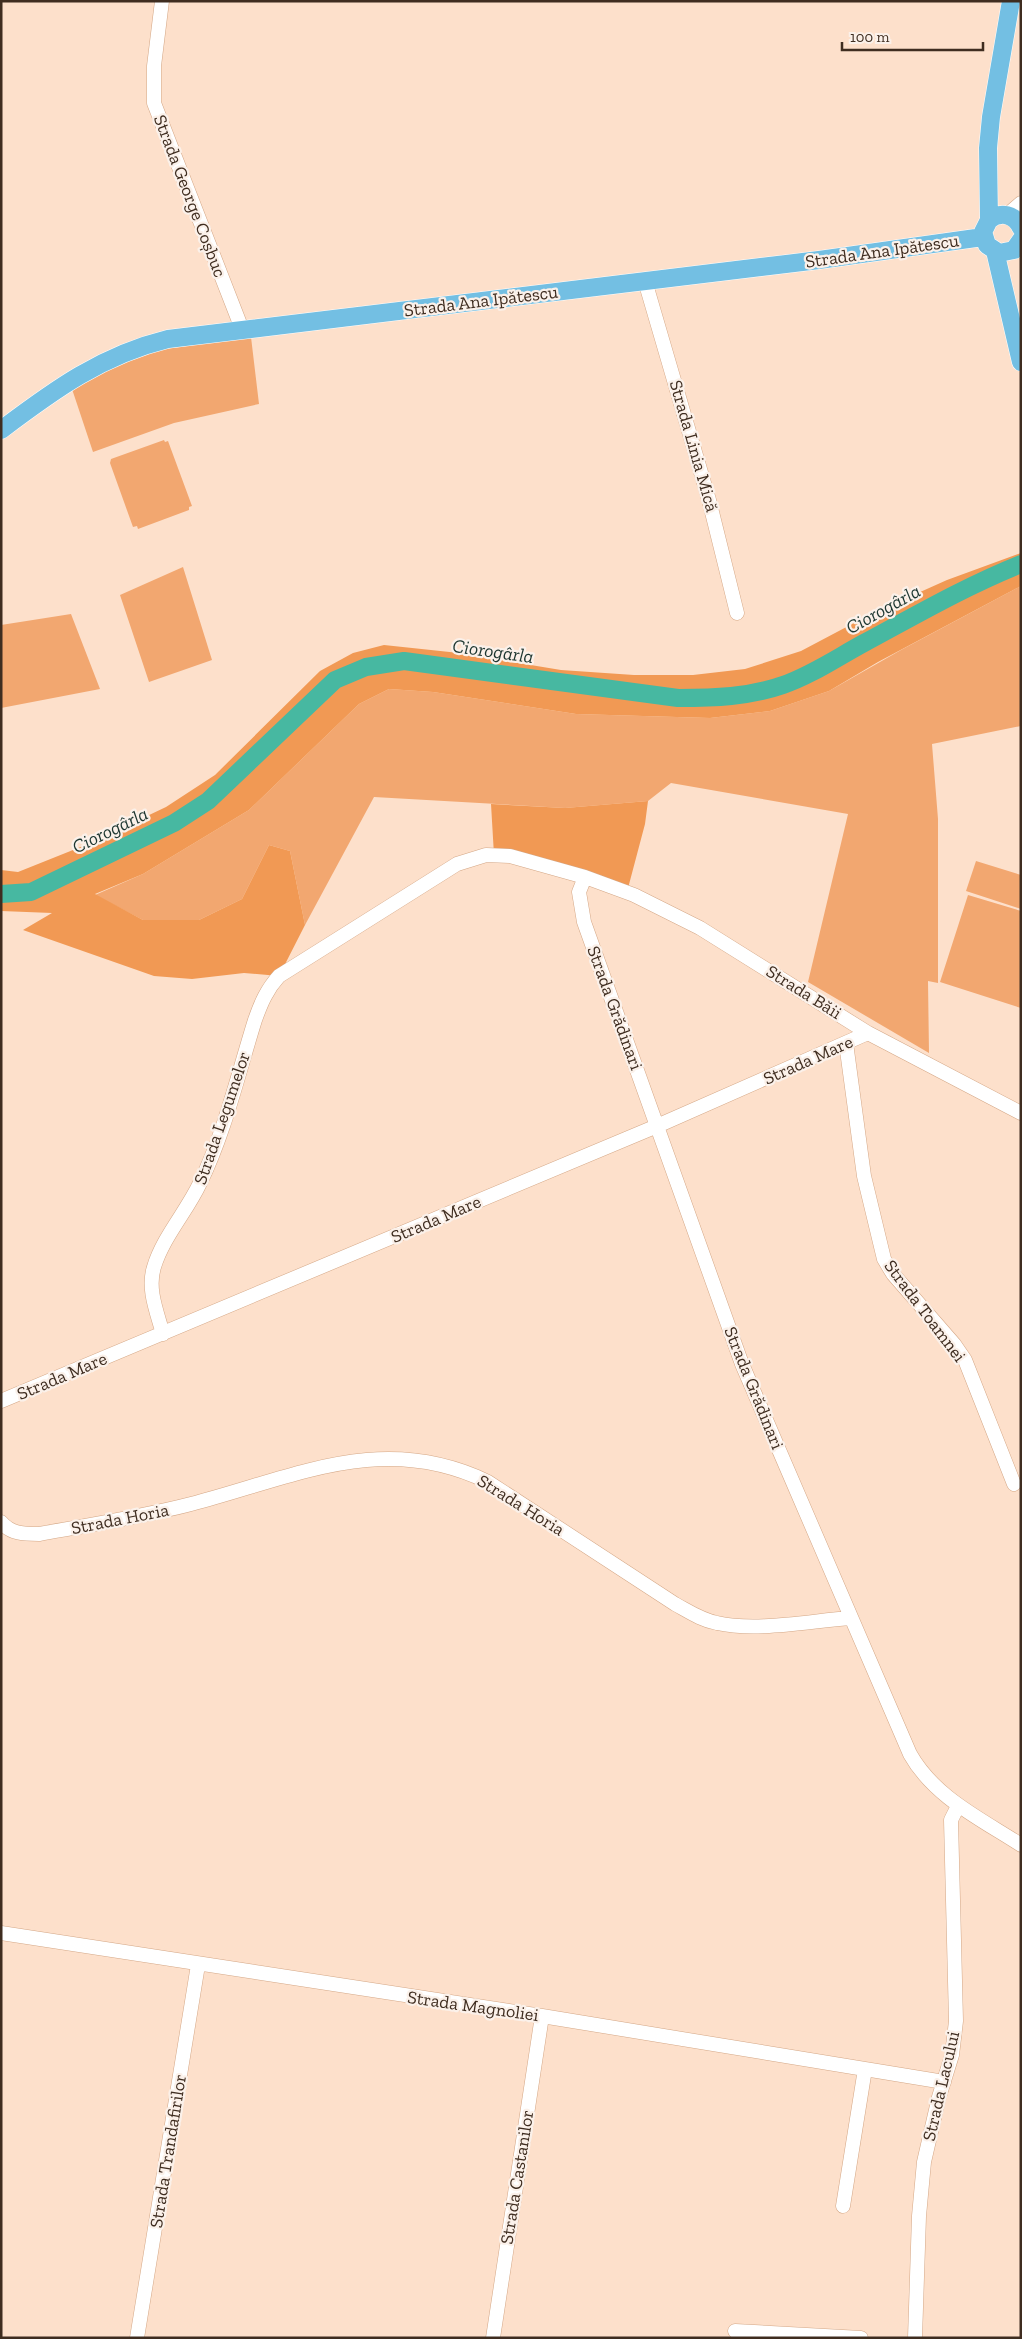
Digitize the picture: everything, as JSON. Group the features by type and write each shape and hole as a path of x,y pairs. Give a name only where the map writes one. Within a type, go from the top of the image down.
{"main road":[{"path":"999,216 989,168 991,117 1012,1"},
{"path":"999,216 1017,220 1021,228"},
{"path":"999,216 984,228 987,246 1001,252 1014,250 1021,240"},
{"name":"Strada Ana Ipătescu","path":"1,430 79,375 120,353 168,339 819,260 984,237"},
{"path":"1001,252 1008,303 1021,362"}],"street":[{"name":"Strada George Coșbuc","path":"162,1 154,66 154,103 242,329"},
{"path":"999,216 1021,203"},
{"name":"Strada Linia Mică","path":"645,281 709,500 737,613"},
{"name":"Strada Băii","path":"271,985 279,976 464,862 486,855 510,856 585,877 634,896 700,928 868,1033 1021,1113"},
{"name":"Strada Grădinari","path":"585,877 579,892 584,922 742,1364 917,1768 937,1789 958,1806 1021,1845"},
{"name":"Strada Legumelor","path":"163,1334 153,1302 151,1284 154,1266 200,1183 220,1130 263,997 271,985"},
{"name":"Strada Mare","path":"1,1401 657,1126 868,1033"},
{"name":"Strada Toamnei","path":"846,1043 864,1176 884,1259 893,1274 954,1344 964,1360 1014,1484"},
{"name":"Strada Horia","path":"1,1522 6,1527 20,1534 39,1534 175,1508 310,1470 363,1461 414,1458 455,1468 488,1482 695,1616 715,1623 747,1626 851,1618"},
{"name":"Strada Lacului","path":"915,2338 919,2216 924,2170 931,2127 952,2055 956,2021 951,1820 958,1806"},
{"name":"Strada Magnoliei","path":"1,1933 198,1965 542,2016 944,2082"},
{"name":"Strada Trandafirilor","path":"138,2338 198,1965"},
{"name":"Strada Castanilor","path":"493,2338 542,2016"},
{"path":"843,2206 864,2069"},
{"path":"735,2331 861,2338"}],"shaded area":[{"path":"251,337 259,404 174,423 93,452 72,389 119,361 165,349"},
{"path":"164,440 165,442 168,441 192,506 189,507 189,510 138,529 137,526 133,527 110,463 111,459"},
{"path":"1021,553 1021,586 878,662 829,691 770,711 710,718 576,714 433,692 389,689 359,704 249,810 143,874 95,894 143,920 199,920 242,899 269,845 290,851 305,925 279,976 244,973 192,979 154,976 23,930 52,913 1,911 1,870 18,872 88,844 166,807 215,775 320,671 353,653 384,645 459,653 561,670 634,675 693,675 745,669 801,651 871,614 947,580"},
{"path":"183,567 212,660 149,682 120,595"},
{"path":"1021,586 1021,726 932,744 938,819 938,983 928,981 929,1053 808,982 848,814 671,783 648,801 565,808 374,797 305,925 290,851 269,845 242,899 199,920 143,920 95,895 143,874 249,810 359,704 389,689 433,692 576,714 710,718 770,711 829,691"},
{"path":"71,614 100,689 1,708 1,625"},
{"path":"648,801 645,824 627,892 494,855 491,804 565,808"},
{"path":"976,861 1021,875 1021,909 966,891"},
{"path":"968,895 1021,911 1021,1008 940,982"}],"waterway":[{"name":"Ciorogârla","path":"1,894 31,892 174,823 208,801 335,680 366,667 404,661 678,698 718,697 757,692 783,685 825,666 941,601 1021,564"}]}
